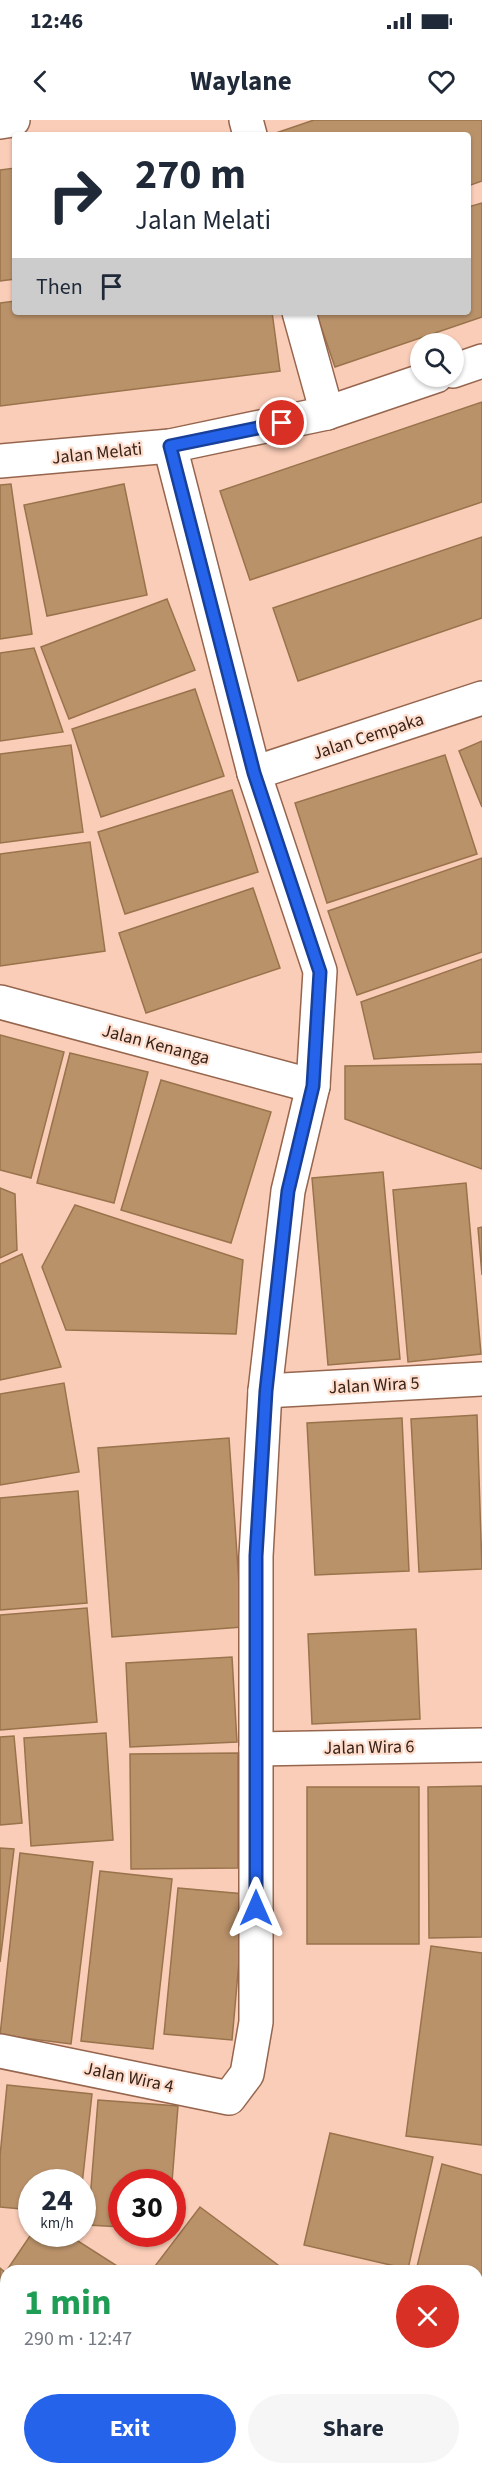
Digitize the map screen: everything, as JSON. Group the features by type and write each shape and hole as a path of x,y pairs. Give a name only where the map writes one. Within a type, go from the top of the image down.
{"street":[{"path":"0,122 13,120"},
{"path":"300,315 327,413"},
{"path":"464,367 482,361"},
{"name":"Jalan Melati","path":"0,461 170,446 327,413 410,385"},
{"path":"170,446 254,773 320,972 313,1086 288,1191 266,1391 256,1556 256,1749"},
{"name":"Jalan Cempaka","path":"254,773 482,698"},
{"name":"Jalan Kenanga","path":"0,1002 313,1086"},
{"name":"Jalan Wira 5","path":"266,1391 482,1379"},
{"name":"Jalan Wira 6","path":"256,1749 482,1745"},
{"name":"Jalan Wira 4","path":"0,2050 230,2098 247,2074 256,2022 256,1749"}],"building":[{"path":"314,120 482,120 482,181 471,185 471,132 279,132"},
{"path":"12,168 12,279 0,281 0,170"},
{"path":"482,203 482,317 435,333 410,333 410,341 335,367 317,315 471,315 471,206"},
{"path":"12,301 12,315 272,315 280,371 0,406 0,303"},
{"path":"482,402 482,502 250,580 220,491"},
{"path":"11,484 32,634 0,639 0,485"},
{"path":"124,484 147,595 47,616 24,505"},
{"path":"482,537 482,618 298,681 273,608"},
{"path":"167,599 195,670 69,719 41,647"},
{"path":"34,648 63,732 0,741 0,653"},
{"path":"195,689 224,776 101,817 72,729"},
{"path":"482,741 482,807 459,751"},
{"path":"71,745 83,832 0,843 0,754"},
{"path":"445,755 477,854 327,903 295,803"},
{"path":"232,790 258,872 125,914 98,832"},
{"path":"90,842 105,951 0,966 0,854"},
{"path":"482,858 482,952 357,995 328,911"},
{"path":"253,888 280,968 146,1013 119,933"},
{"path":"482,959 482,1052 374,1059 361,1002"},
{"path":"0,1035 64,1052 31,1178 0,1170"},
{"path":"70,1053 148,1072 114,1203 37,1183"},
{"path":"482,1064 482,1169 345,1119 345,1066"},
{"path":"161,1080 271,1112 231,1243 121,1210"},
{"path":"383,1172 400,1359 328,1365 312,1178"},
{"path":"466,1183 481,1354 408,1362 393,1190"},
{"path":"0,1188 15,1194 17,1250 0,1258"},
{"path":"75,1205 243,1260 236,1334 66,1330 42,1267"},
{"path":"482,1227 482,1275 478,1228"},
{"path":"22,1254 61,1367 0,1380 0,1264"},
{"path":"64,1383 79,1472 0,1485 0,1394"},
{"path":"477,1415 482,1569 419,1572 411,1419"},
{"path":"402,1418 409,1571 315,1575 307,1423"},
{"path":"229,1438 242,1627 112,1637 98,1448"},
{"path":"78,1491 87,1603 0,1610 0,1498"},
{"path":"87,1608 97,1722 0,1730 0,1615"},
{"path":"416,1629 420,1719 312,1724 308,1634"},
{"path":"232,1657 237,1742 130,1747 126,1663"},
{"path":"106,1733 113,1840 31,1846 24,1738"},
{"path":"14,1736 22,1823 0,1825 0,1737"},
{"path":"238,1753 238,1868 131,1869 130,1754"},
{"path":"482,1786 482,1937 429,1938 428,1787"},
{"path":"307,1787 419,1787 419,1944 307,1944"},
{"path":"0,1848 14,1849 0,1962"},
{"path":"20,1853 93,1862 71,2044 0,2035"},
{"path":"100,1871 172,1879 153,2049 81,2041"},
{"path":"178,1888 245,1894 232,2040 164,2034"},
{"path":"431,1946 482,1953 482,2145 406,2136"},
{"path":"7,2085 92,2094 84,2169 18,2169 18,2209 0,2207 0,2156"},
{"path":"98,2100 178,2106 173,2169 108,2169 108,2226 96,2225 96,2169 92,2169"},
{"path":"330,2133 433,2157 409,2265 391,2265 304,2245"},
{"path":"442,2164 482,2175 482,2265 417,2265"},
{"path":"200,2207 278,2265 156,2265 170,2247 186,2247 186,2225"},
{"path":"23,2247 87,2247 116,2265 10,2265"}],"route":[{"path":"256,1908 256,1556 266,1391 288,1191 313,1086 320,972 254,773 170,446 282,423"}]}
